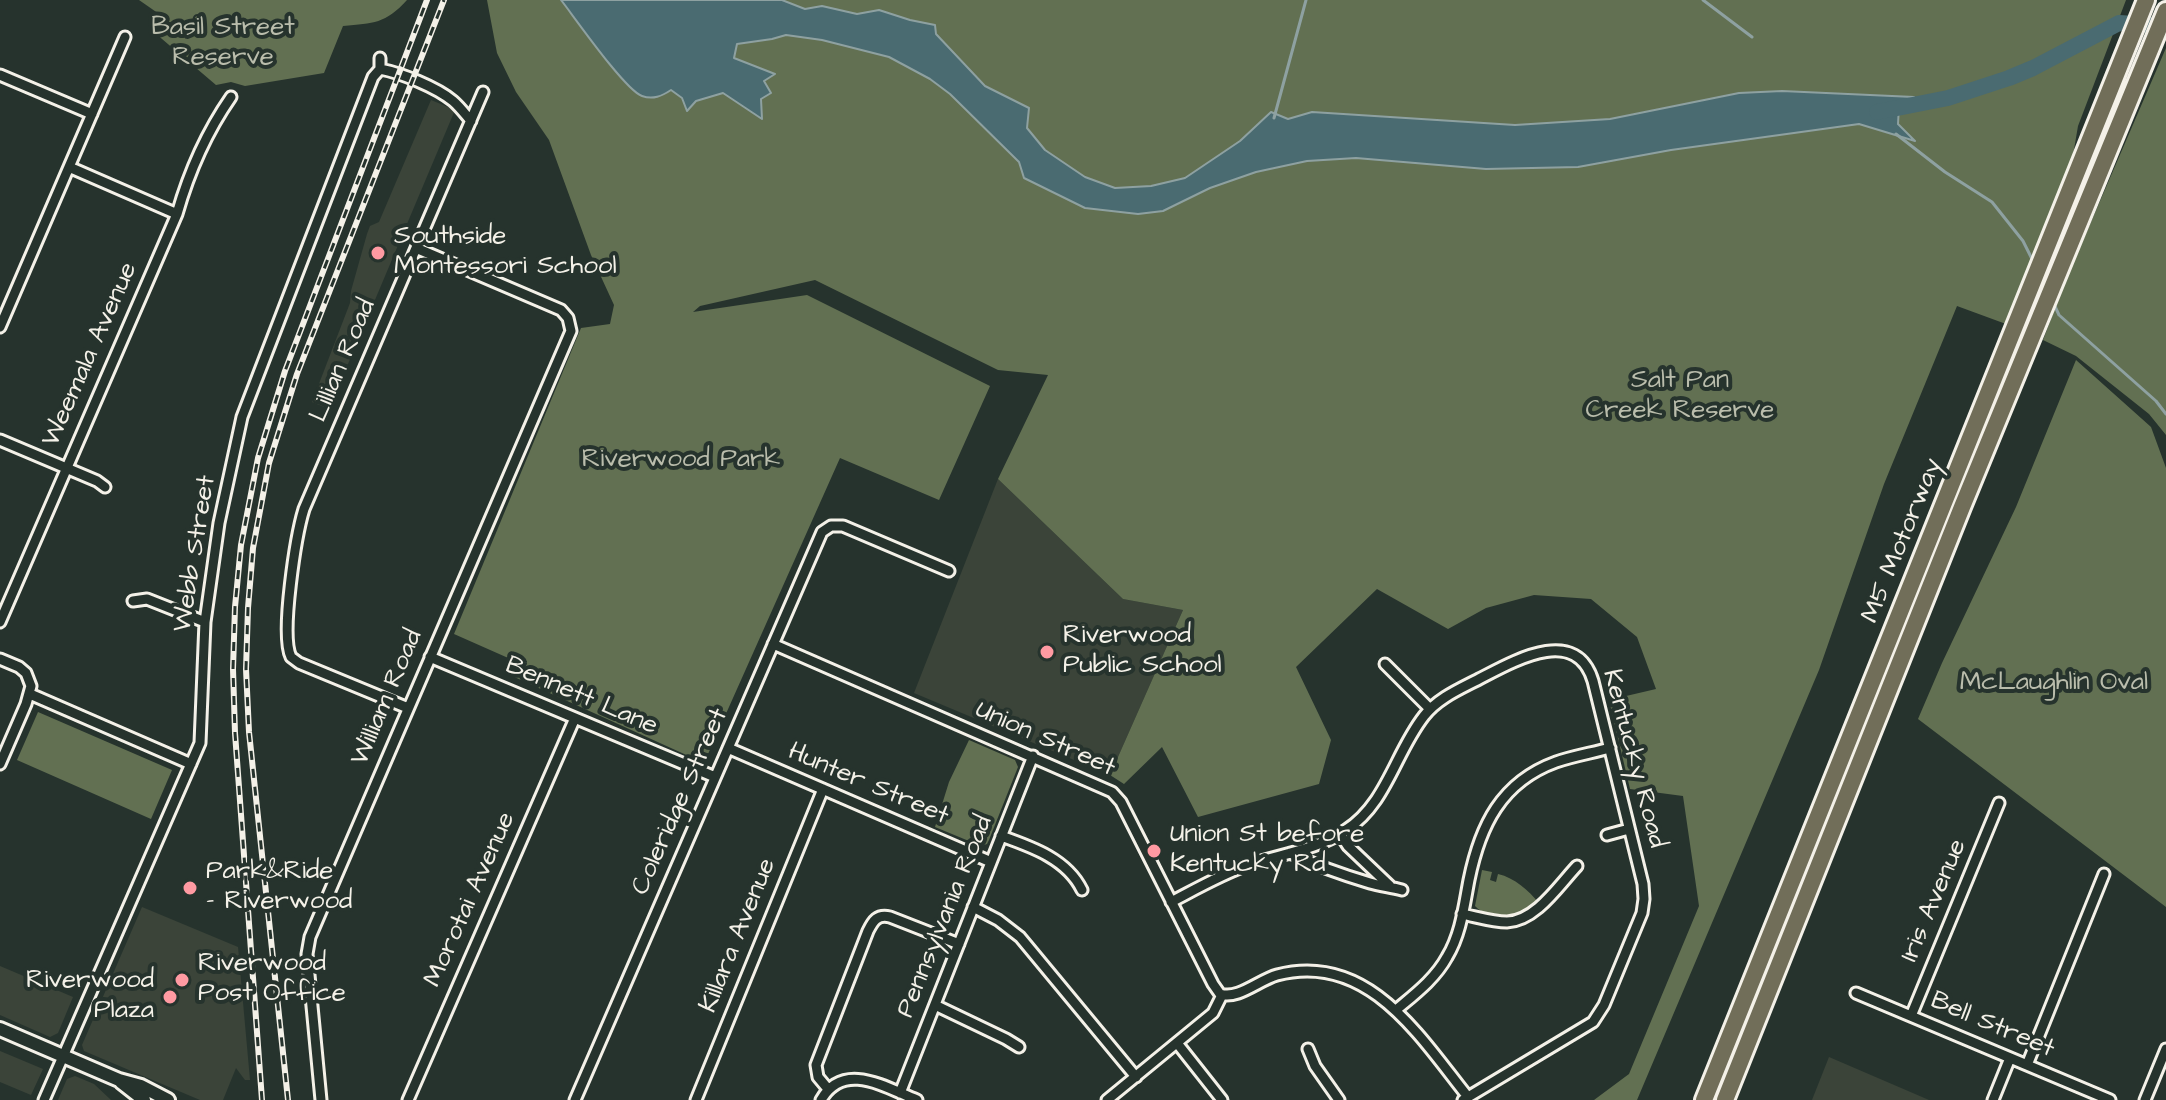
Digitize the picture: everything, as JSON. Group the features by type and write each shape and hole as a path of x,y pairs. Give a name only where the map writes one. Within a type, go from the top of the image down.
{"highway":[{"path":"2087,148 2135,0"},
{"name":"M5 Motorway","path":"1704,1100 2146,0"},
{"name":"M5 Motorway","path":"1725,1100 2021,362 2166,11"},
{"path":"2112,145 2123,130 2166,29"}],"main road":[{"path":"0,1029 168,1100"},
{"path":"119,1080 144,1100"}],"street":[{"path":"0,327 125,37"},
{"name":"Webb Street","path":"44,1100 200,743 205,622 219,523 242,417 373,77 380,64 442,93 456,103 471,121"},
{"path":"0,75 92,114"},
{"name":"Lillian Road","path":"408,708 291,657 287,647 293,564 302,516 483,92"},
{"name":"Weemala Avenue","path":"0,622 177,214 211,126 231,97"},
{"path":"69,167 177,214"},
{"name":"William Road","path":"321,1100 308,945 320,910 571,327 561,310 416,248"},
{"path":"0,440 105,487"},
{"name":"Coleridge Street","path":"575,1100 826,528 843,526 949,571"},
{"path":"133,601 147,599 205,622"},
{"name":"Union Street","path":"773,644 1107,788 1116,796 1213,984 1222,995"},
{"name":"Kentucky Road","path":"1171,902 1236,870 1320,844 1358,821 1376,801 1417,727 1430,709 1448,696 1515,660 1548,651 1565,652 1581,661 1592,675 1644,891 1643,906 1598,1017 1587,1027 1466,1098"},
{"name":"Bennett Lane","path":"430,657 715,777"},
{"path":"0,659 26,673 30,694 0,764"},
{"path":"1385,664 1430,709"},
{"path":"30,694 191,764"},
{"name":"Morotai Avenue","path":"408,1100 575,718"},
{"name":"Hunter Street","path":"728,748 991,862"},
{"path":"1396,1010 1429,981 1454,944 1477,845 1508,791 1528,775 1554,762 1610,748"},
{"name":"Pennsylvania Road","path":"900,1093 1033,756"},
{"name":"Killara Avenue","path":"696,1100 823,789"},
{"name":"Iris Avenue","path":"1911,1016 1999,803"},
{"path":"1607,835 1629,829"},
{"path":"1340,834 1348,846 1390,886"},
{"path":"1001,836 1053,859 1073,875 1082,890"},
{"path":"1290,853 1373,884 1402,890"},
{"path":"1462,914 1500,921 1517,920 1540,906 1577,866"},
{"path":"2027,1065 2104,874"},
{"path":"973,907 1020,937 1136,1077"},
{"path":"828,1089 818,1077 816,1065 875,919 890,917 959,944"},
{"path":"1107,1100 1213,1013 1222,995 1234,995 1275,976 1301,971 1342,977 1380,996 1396,1010 1466,1098"},
{"name":"Bell Street","path":"1856,993 2110,1100"},
{"path":"935,1005 1019,1047"},
{"path":"1177,1043 1222,1100"},
{"path":"1308,1049 1315,1066 1339,1100"},
{"path":"2145,1100 2166,1049"},
{"path":"1155,1062 1175,1056 1191,1060"},
{"path":"1993,1100 2010,1058"},
{"path":"821,1100 828,1089 845,1080 858,1079 917,1100"}],"shaded area":[{"name":"Southside Montessori School","path":"431,100 455,110 329,409 312,402 350,303 367,234 370,226 379,222"},
{"name":"Riverwood Public School","path":"998,479 1123,599 1183,610 1110,775 914,693"},
{"name":"Riverwood Plaza","path":"142,907 238,947 250,1080 245,1080 236,1068 223,1100 200,1100 84,1051 82,1045"},
{"path":"0,966 73,997 58,1033 50,1037 0,1015"},
{"path":"0,1051 43,1069 31,1095 0,1082"},
{"path":"1829,1057 1929,1100 1812,1100"},
{"path":"75,1076 94,1084 111,1100 58,1100 67,1079"}],"green space":[{"name":"Basil Street Reserve","path":"139,0 407,0 392,14 378,21 343,26 324,73 245,86 231,82 216,85 155,33 162,16"},
{"path":"487,0 561,0 625,83 641,96 671,90 696,100 723,93 761,118 763,81 774,75 734,58 737,44 785,35 822,40 889,57 930,79 950,94 1019,162 1163,211 1210,188 1256,172 1307,161 1356,158 1578,167 1671,150 1859,124 1913,141 1898,125 1899,106 1912,97 1782,91 1740,93 1610,119 1515,125 1312,112 1288,119 1271,113 1240,141 1185,178 1151,186 1115,188 1085,177 1045,150 1027,128 1029,108 985,86 936,34 935,25 879,10 857,14 822,6 805,9 782,0 2126,0 2078,126 2072,161 2006,324 1957,306 1884,484 1819,670 1637,1100 1594,1100 1629,1074 1699,906 1683,796 1630,789 1609,700 1656,689 1637,637 1591,599 1534,595 1486,608 1448,629 1377,589 1296,667 1331,740 1319,784 1198,817 1162,747 1124,784 1110,775 1183,610 1123,599 998,479 1048,375 998,370 815,280 700,306 693,312 807,295 990,386 939,500 840,458 704,763 510,675 515,661 454,634 581,328 610,324 614,305 591,255 549,140 516,92 497,53"},
{"path":"2166,48 2166,435 2149,414 2076,356 2043,340"},
{"name":"McLaughlin Oval","path":"2076,360 2151,427 2166,468 2166,907 1918,719 2016,507"},
{"path":"38,712 172,770 151,819 17,760"},
{"path":"969,740 1015,760 1018,767 989,840 981,846 935,827 949,782"},
{"path":"1482,870 1492,872 1490,880 1496,882 1498,874 1516,882 1539,903 1524,912 1507,916 1481,911 1475,906"}],"water":[{"path":"561,0 782,0 805,9 822,6 857,14 879,10 935,25 936,34 985,86 1029,108 1027,128 1045,150 1085,177 1115,188 1151,186 1185,178 1240,141 1271,112 1288,119 1312,112 1515,125 1610,119 1739,93 1782,91 1914,97 1899,106 1898,124 1915,141 1859,124 1671,150 1578,167 1486,169 1356,158 1307,161 1256,172 1210,188 1163,211 1138,214 1085,208 1024,178 1019,162 950,94 930,79 889,57 822,40 786,35 737,44 734,58 775,74 764,81 771,93 761,99 762,119 723,93 696,101 687,111 682,98 671,90 657,97 642,96 613,68"}],"waterway":[{"path":"1274,118 1306,0"},
{"path":"1703,0 1752,37"},
{"path":"1877,112 1948,98 2009,78 2119,23 2166,26"},
{"path":"1896,134 1945,172 1992,202 2023,241 2034,263"},
{"path":"2053,302 2059,315 2156,401 2166,414"}],"railway":[{"path":"262,1100 235,733 233,669 241,545 258,458 285,371 427,0"},
{"path":"288,1100 249,732 246,669 253,548 269,463 297,374 444,0"}],"place":[{"name":"Southside Montessori School","path":"378,253"},
{"name":"Riverwood Public School","path":"1047,652"},
{"name":"Union St before Kentucky Rd","path":"1154,851"},
{"name":"Park&Ride - Riverwood","path":"190,888"},
{"name":"Riverwood Post Office","path":"182,980"},
{"name":"Riverwood Plaza","path":"170,997"}],"park label":[{"name":"Salt Pan Creek Reserve","path":"1680,397"},
{"name":"Riverwood Park","path":"681,461"}]}
